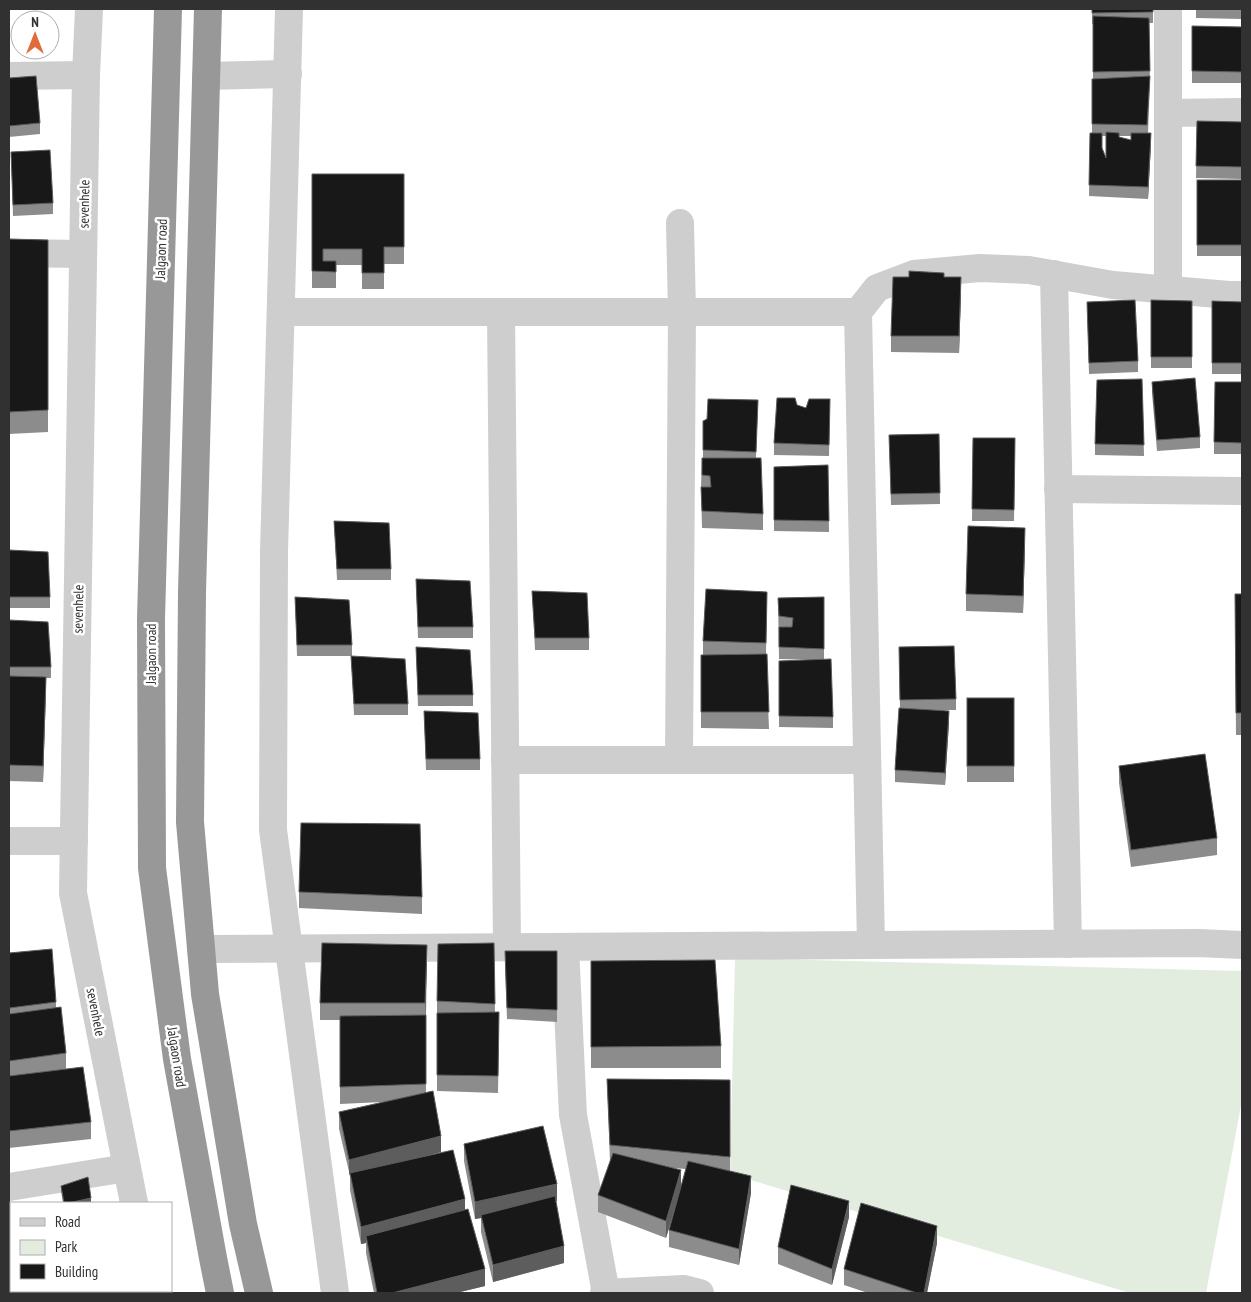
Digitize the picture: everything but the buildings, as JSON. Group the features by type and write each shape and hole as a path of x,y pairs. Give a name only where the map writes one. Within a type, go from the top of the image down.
{"highway":[{"name":"Jalgaon road","path":"168,9 151,618 152,868 177,1059 220,1293"},
{"path":"208,9 192,592 190,822 205,994 241,1214 259,1293"}],"street":[{"name":"sevenhele","path":"89,9 86,75 73,893 134,1202"},
{"path":"289,9 274,552 273,830 335,1293"},
{"path":"1168,9 1168,290"},
{"path":"206,76 288,74"},
{"path":"9,76 86,75"},
{"path":"1168,113 1242,112"},
{"path":"679,760 682,312 680,223"},
{"path":"9,253 83,254"},
{"path":"872,945 858,312 877,288 914,274 980,268 1029,270 1113,285 1229,296 1242,295"},
{"path":"1054,274 1068,944"},
{"path":"281,312 858,312"},
{"path":"501,312 507,947"},
{"path":"1058,489 1242,491"},
{"path":"505,760 867,760"},
{"path":"9,841 74,841"},
{"path":"201,949 1199,943 1242,945"},
{"path":"565,947 572,1115 605,1293 684,1289 700,1293"},
{"path":"9,1187 127,1168"}],"green space":[{"path":"735,958 1242,971 1242,1100 1206,1293 1130,1293 730,1174"}]}
